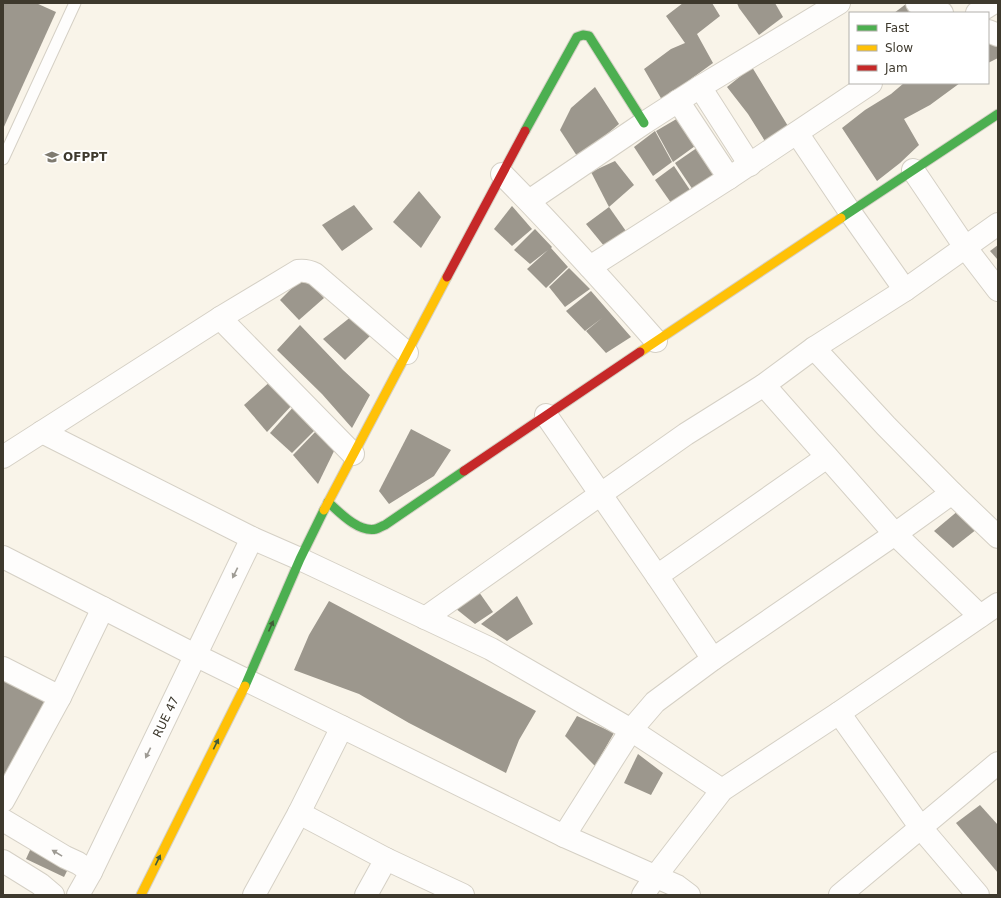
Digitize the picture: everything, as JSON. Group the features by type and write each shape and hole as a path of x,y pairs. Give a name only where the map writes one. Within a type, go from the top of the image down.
{"street":[{"path":"529,201 700,86 839,3"},
{"path":"916,3 939,12"},
{"path":"979,12 993,3"},
{"path":"141,895 247,681 300,559 328,502 406,353 577,37 585,34 589,36 644,123"},
{"path":"590,267 729,178 870,84"},
{"path":"700,86 750,164"},
{"path":"678,101 729,178"},
{"path":"328,502 353,523 365,528 375,529 386,525 656,341 998,114"},
{"path":"797,133 905,290"},
{"path":"913,170 965,247 998,290"},
{"path":"502,174 590,267 656,341"},
{"path":"425,618 686,434 764,385 814,348 905,290 998,224"},
{"path":"3,457 220,318 298,272 304,270 315,274 406,353"},
{"path":"220,318 353,454"},
{"path":"814,348 886,426 998,537"},
{"path":"764,385 895,534 980,616"},
{"path":"546,415 713,659"},
{"path":"42,432 252,538 300,559 491,650 631,730 722,790"},
{"path":"657,576 827,457"},
{"path":"564,836 631,730 655,702 713,659 952,493"},
{"name":"RUE 47","path":"82,894 91,872 252,538"},
{"path":"3,557 247,681 342,726 564,836 677,886 689,895"},
{"path":"643,895 655,877 722,790 839,713 998,604"},
{"path":"3,801 60,697 103,608"},
{"path":"3,668 60,697"},
{"path":"839,713 921,828 978,895"},
{"path":"254,895 299,813 342,726"},
{"path":"840,895 998,763"},
{"path":"299,813 386,859 463,895"},
{"path":"3,820 91,872"},
{"path":"366,895 386,859"},
{"path":"3,860 40,884 53,895"}],"lane":[{"path":"3,159 75,3"}],"building":[{"path":"3,3 36,3 56,12 3,129"},
{"path":"683,3 712,3 720,16 697,34 713,63 662,100 644,69 671,49 685,43 666,16"},
{"path":"737,3 775,3 783,17 759,35"},
{"path":"906,4 920,12 895,12"},
{"path":"989,38 998,43 998,58 989,62"},
{"path":"752,67 791,131 768,146 748,114 727,87"},
{"path":"903,84 959,84 930,105 904,119 919,145 900,163 877,181 842,128 865,110 891,94"},
{"path":"595,87 619,124 594,145 577,156 560,130 571,108"},
{"path":"685,114 702,141 673,162 656,131"},
{"path":"655,131 672,162 653,176 634,147"},
{"path":"704,143 723,177 695,193 675,163"},
{"path":"615,161 634,185 609,207 591,172"},
{"path":"674,166 694,196 676,210 655,180"},
{"path":"419,191 441,217 421,248 393,222"},
{"path":"354,205 373,229 342,251 322,225"},
{"path":"512,206 532,229 512,246 494,229"},
{"path":"609,207 628,234 609,252 586,224"},
{"path":"535,229 568,267 546,288 527,269 548,250 530,264 514,250"},
{"path":"998,245 998,260 990,251"},
{"path":"569,268 590,289 565,307 549,287"},
{"path":"304,276 324,298 299,320 280,300"},
{"path":"591,291 631,337 606,353 586,331 602,318 585,331 566,311"},
{"path":"352,316 370,336 345,360 323,339"},
{"path":"300,325 343,370 370,395 352,428 322,394 277,350"},
{"path":"272,380 293,404 267,432 244,405"},
{"path":"296,404 317,428 292,453 270,433"},
{"path":"318,429 335,449 318,484 293,455"},
{"path":"411,429 451,450 434,476 389,504 379,491"},
{"path":"959,510 977,529 953,548 934,531"},
{"path":"474,585 493,612 475,624 450,604"},
{"path":"517,596 533,624 507,641 481,624"},
{"path":"329,601 536,711 519,740 506,773 409,723 359,694 294,670 309,635"},
{"path":"3,678 46,701 3,781"},
{"path":"577,716 614,733 595,766 565,736"},
{"path":"638,754 663,773 651,795 624,783"},
{"path":"980,805 998,825 998,873 956,823"},
{"path":"31,848 69,867 64,877 26,859"}],"traffic: fast":[{"path":"525,131 577,37 583,35 589,36 644,123"},
{"path":"841,218 998,114"},
{"path":"328,502 350,521 357,525 363,528 376,529 385,525 464,471"},
{"path":"245,686 300,559 324,510"}],"traffic: slow":[{"path":"640,352 841,218"},
{"path":"324,510 447,277"},
{"path":"141,895 245,686"}],"traffic: jam":[{"path":"447,277 525,131"},
{"path":"464,471 640,352"}],"place":[{"name":"OFPPT","path":"52,157"}]}
